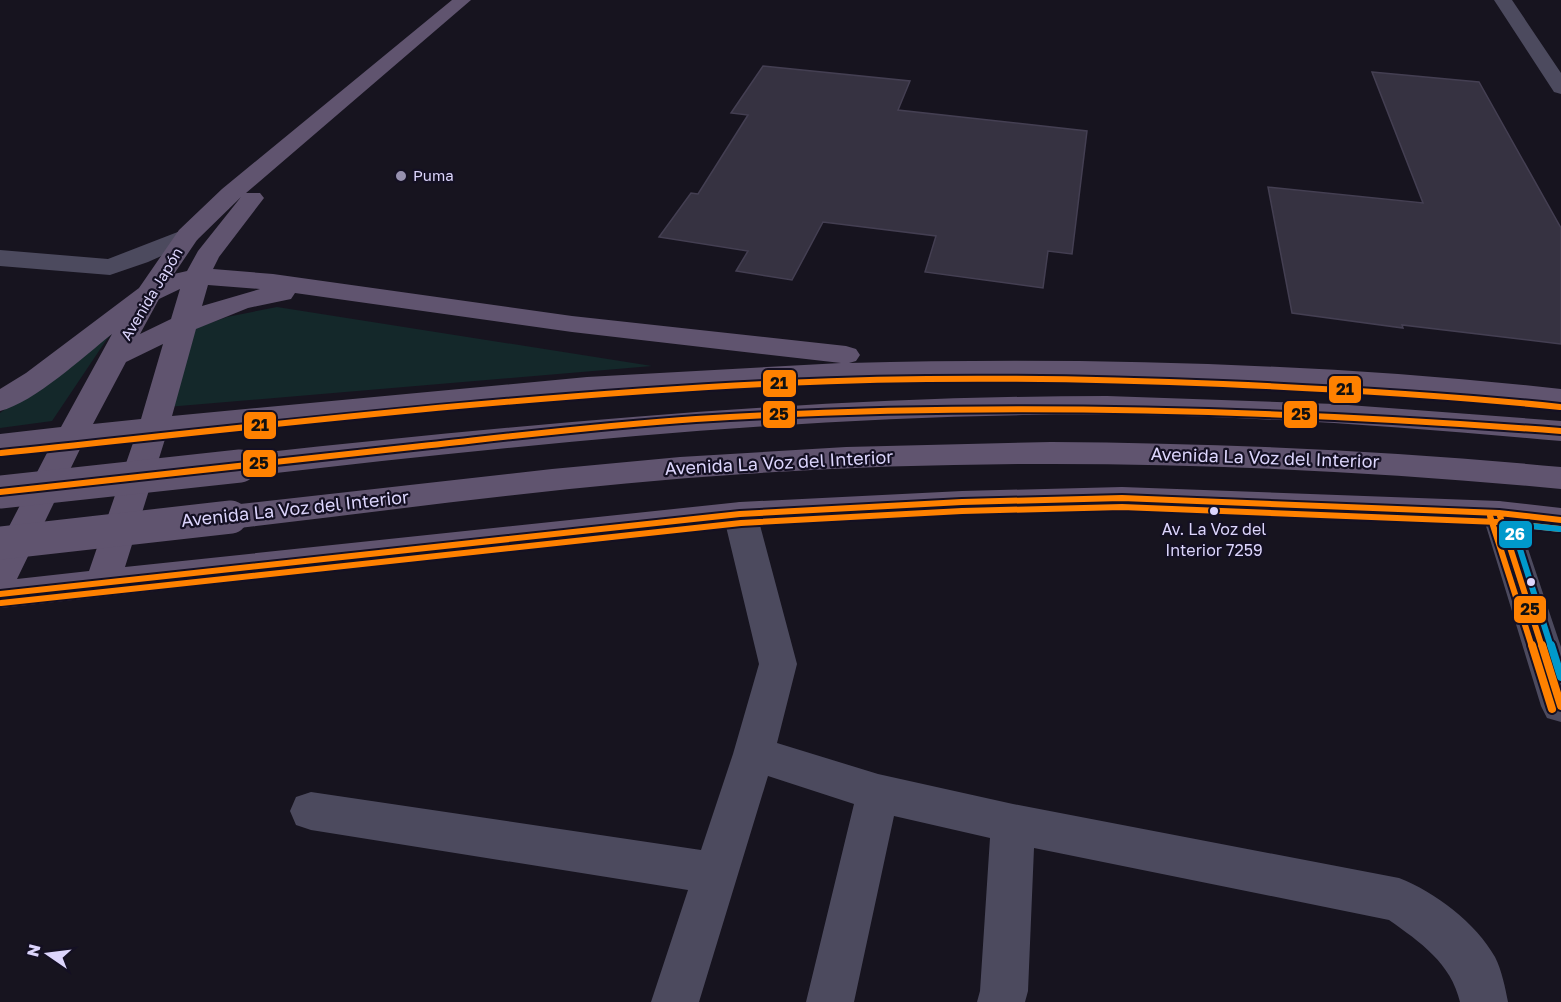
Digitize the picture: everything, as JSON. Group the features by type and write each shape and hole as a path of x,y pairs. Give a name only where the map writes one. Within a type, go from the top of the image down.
{"main road":[{"name":"Avenida Japón","path":"0,578 71,437 148,294 189,235 230,194 462,0"},
{"name":"Avenida Japón","path":"103,582 153,429 181,326 197,276 207,256 246,203 483,0"},
{"path":"189,235 224,232"},
{"path":"0,402 36,379 148,294 174,282 197,276 236,278 572,324 980,370"},
{"path":"114,357 181,326 249,299 300,290 332,291"},
{"path":"0,444 427,401 643,383 878,370 1129,370 1390,382 1561,398"},
{"path":"0,492 599,428 733,417 960,407 1162,407 1264,410 1432,420 1561,431"},
{"name":"Avenida La Voz del Interior","path":"0,543 522,483 742,464 976,453 1164,453 1314,458 1464,468 1561,478"},
{"path":"0,594 740,514 951,503 1122,498 1499,513 1561,520"}],"street":[{"path":"1503,0 1558,79"},
{"path":"0,258 110,267 140,257 189,235"},
{"path":"110,267 148,294"},
{"path":"1499,513 1561,706"},
{"path":"678,1001 754,754 778,664 740,514"},
{"path":"754,754 878,793 1013,824 1400,900 1444,931 1477,973 1484,1002"},
{"path":"830,1002 878,793"},
{"path":"311,811 716,873"},
{"path":"1001,1002 1004,991 1013,824"}],"green space":[{"path":"277,307 652,366 167,407 196,328 227,317"},
{"path":"126,319 107,339 52,421 0,428 0,413"}],"building":[{"path":"763,66 910,81 898,110 1087,131 1072,254 1048,251 1043,288 925,272 936,236 823,222 792,280 736,271 748,251 659,237 691,193 698,194 748,115 731,113"},
{"path":"1372,72 1479,82 1561,228 1561,344 1402,325 1403,328 1292,313 1268,187 1423,203"}],"transit line":[{"name":"21","path":"1,453 489,403 685,388 899,379 1073,379 1325,388 1560,407"},
{"name":"25","path":"0,492 579,429 804,413 913,409 1129,409 1345,416 1561,431"},
{"name":"25","path":"0,594 740,514 962,502 1122,498 1499,513 1561,520"},
{"name":"21","path":"1,603 741,523 962,511 1122,507 1498,522 1560,529"},
{"name":"25","path":"1499,513 1561,706"},
{"name":"21","path":"1490,516 1552,709"},
{"name":"26","path":"1560,529 1512,524 1561,677"}],"place":[{"name":"Puma","path":"401,176"},
{"name":"Av. La Voz del Interior 7259","path":"1214,511"}]}
